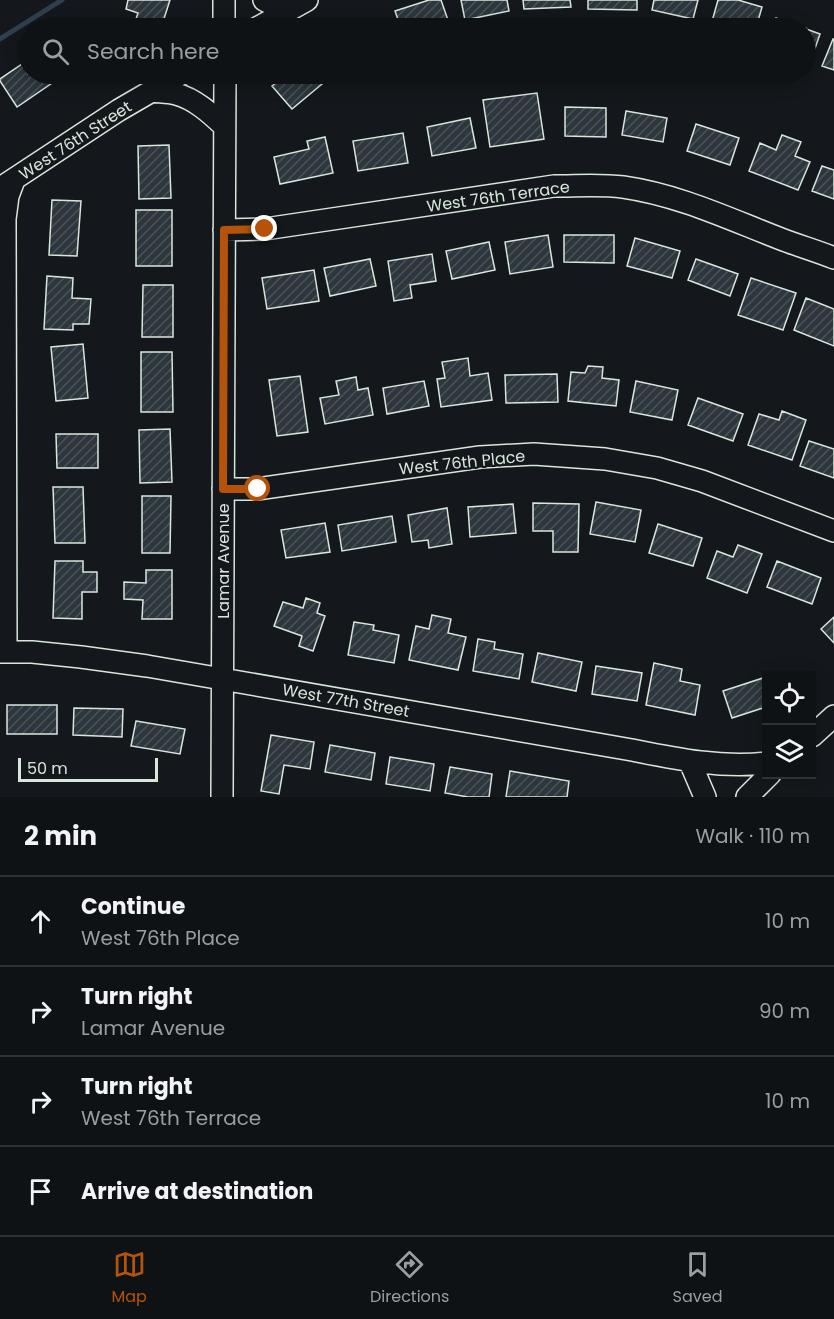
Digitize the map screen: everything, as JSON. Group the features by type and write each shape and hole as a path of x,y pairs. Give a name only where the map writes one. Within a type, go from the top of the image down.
{"street":[{"path":"224,0 224,18"},
{"path":"264,0 302,3"},
{"path":"275,18 302,3"},
{"name":"West 76th Street","path":"7,184 119,110 164,84"},
{"name":"Lamar Avenue","path":"222,797 225,84"},
{"path":"152,91 177,94 204,108 224,126"},
{"path":"3,652 3,258 7,184"},
{"name":"West 76th Terrace","path":"224,230 265,229 554,186 602,185 647,191 684,201 834,258"},
{"name":"West 76th Place","path":"223,489 258,489 480,457 534,454 605,459 657,468 702,481 834,531"},
{"name":"West 77th Street","path":"3,652 33,652 147,666 690,762 762,763"},
{"path":"816,732 834,716"},
{"path":"690,762 705,797"},
{"path":"747,797 765,779"}],"building":[{"path":"128,0 170,0 164,18 136,18 138,13 126,9"},
{"path":"429,0 441,0 447,18 397,18 395,11"},
{"path":"461,0 507,0 509,11 465,18"},
{"path":"523,0 570,0 571,7 524,9"},
{"path":"588,0 637,0 637,10 588,9"},
{"path":"654,0 698,0 693,18 652,10"},
{"path":"718,0 738,0 762,7 759,18 713,18"},
{"path":"816,33 820,34 816,46"},
{"path":"834,39 834,70 822,66"},
{"path":"18,67 18,84 51,84 17,107 0,79"},
{"path":"274,84 322,84 292,109 272,86"},
{"path":"537,93 544,139 490,147 483,100"},
{"path":"565,107 606,108 606,137 565,136"},
{"path":"626,111 667,118 663,142 622,135"},
{"path":"470,118 476,148 432,156 427,127"},
{"path":"696,124 739,138 730,165 687,151"},
{"path":"403,133 408,163 358,171 353,141"},
{"path":"782,135 801,142 795,156 810,162 798,190 749,171 760,143 776,150"},
{"path":"325,137 333,173 280,184 274,157 309,149 307,141"},
{"path":"169,145 171,198 139,199 138,146"},
{"path":"822,166 834,170 834,199 812,191"},
{"path":"52,200 81,201 77,256 49,255"},
{"path":"136,210 172,210 172,266 136,266"},
{"path":"548,235 553,267 510,274 505,242"},
{"path":"564,235 614,235 614,263 564,262"},
{"path":"635,238 680,251 672,278 627,266"},
{"path":"489,242 495,270 452,279 446,251"},
{"path":"432,254 436,281 410,285 412,298 394,301 388,261"},
{"path":"370,259 376,286 330,296 324,268"},
{"path":"696,259 738,274 730,296 688,280"},
{"path":"314,270 319,301 267,309 262,278"},
{"path":"47,276 73,278 72,298 91,299 89,324 73,324 73,330 44,329"},
{"path":"751,278 796,293 783,330 738,315"},
{"path":"143,285 173,285 173,337 142,337"},
{"path":"806,298 834,309 834,346 794,330"},
{"path":"83,344 88,398 56,401 51,347"},
{"path":"141,352 172,352 173,412 141,412"},
{"path":"468,358 470,376 488,373 492,400 441,407 437,379 445,378 442,362"},
{"path":"588,366 603,367 602,378 619,380 616,406 568,401 571,372 585,373"},
{"path":"557,374 558,402 506,403 505,375"},
{"path":"300,376 308,432 277,436 269,380"},
{"path":"356,377 358,390 368,388 373,415 325,424 320,398 339,395 336,381"},
{"path":"424,381 429,406 387,414 383,388"},
{"path":"636,381 678,390 672,420 630,412"},
{"path":"698,398 743,414 733,441 688,425"},
{"path":"782,411 806,420 792,460 748,445 759,414 779,420"},
{"path":"170,429 172,482 140,483 139,430"},
{"path":"56,434 98,434 98,468 57,468"},
{"path":"809,441 834,449 834,478 800,466"},
{"path":"53,487 83,487 85,543 55,543"},
{"path":"142,496 171,496 170,553 142,553"},
{"path":"596,502 641,510 635,542 590,534"},
{"path":"533,503 579,504 578,552 553,552 553,531 533,531"},
{"path":"513,504 516,533 470,537 468,507"},
{"path":"447,508 452,544 429,548 428,540 412,542 408,515"},
{"path":"392,516 396,542 342,551 338,525"},
{"path":"325,523 330,552 286,558 281,530"},
{"path":"658,524 702,538 693,566 649,553"},
{"path":"738,545 762,554 747,593 707,578 717,551 733,557"},
{"path":"55,561 83,561 83,572 97,572 97,592 82,592 82,619 53,618"},
{"path":"777,561 821,578 812,604 767,587"},
{"path":"146,570 172,570 172,619 142,619 143,600 124,599 124,582 146,583"},
{"path":"306,598 320,603 317,613 325,616 313,651 299,646 302,636 274,626 283,602 303,608"},
{"path":"432,615 451,619 448,633 466,637 458,670 409,660 416,626 429,629"},
{"path":"834,617 834,643 821,629"},
{"path":"354,622 374,625 373,630 399,635 394,663 348,655"},
{"path":"478,639 495,642 494,649 523,654 519,679 473,671"},
{"path":"538,653 582,662 576,691 532,682"},
{"path":"654,663 682,669 680,681 700,685 695,715 646,705"},
{"path":"596,666 642,673 637,701 592,694"},
{"path":"762,678 762,708 732,718 723,691"},
{"path":"7,705 57,705 57,734 7,734"},
{"path":"74,708 123,709 122,737 73,735"},
{"path":"136,721 185,729 180,754 131,746"},
{"path":"271,735 314,742 310,769 284,765 279,794 261,791"},
{"path":"330,745 375,753 371,780 325,772"},
{"path":"390,757 434,764 430,791 386,784"},
{"path":"450,767 492,774 489,797 468,797 445,793"},
{"path":"510,771 569,781 567,797 506,797"}],"waterway":[{"path":"33,18 62,0"},
{"path":"0,39 18,28"}],"route":[{"path":"258,489 223,489 224,230 265,229"}]}
